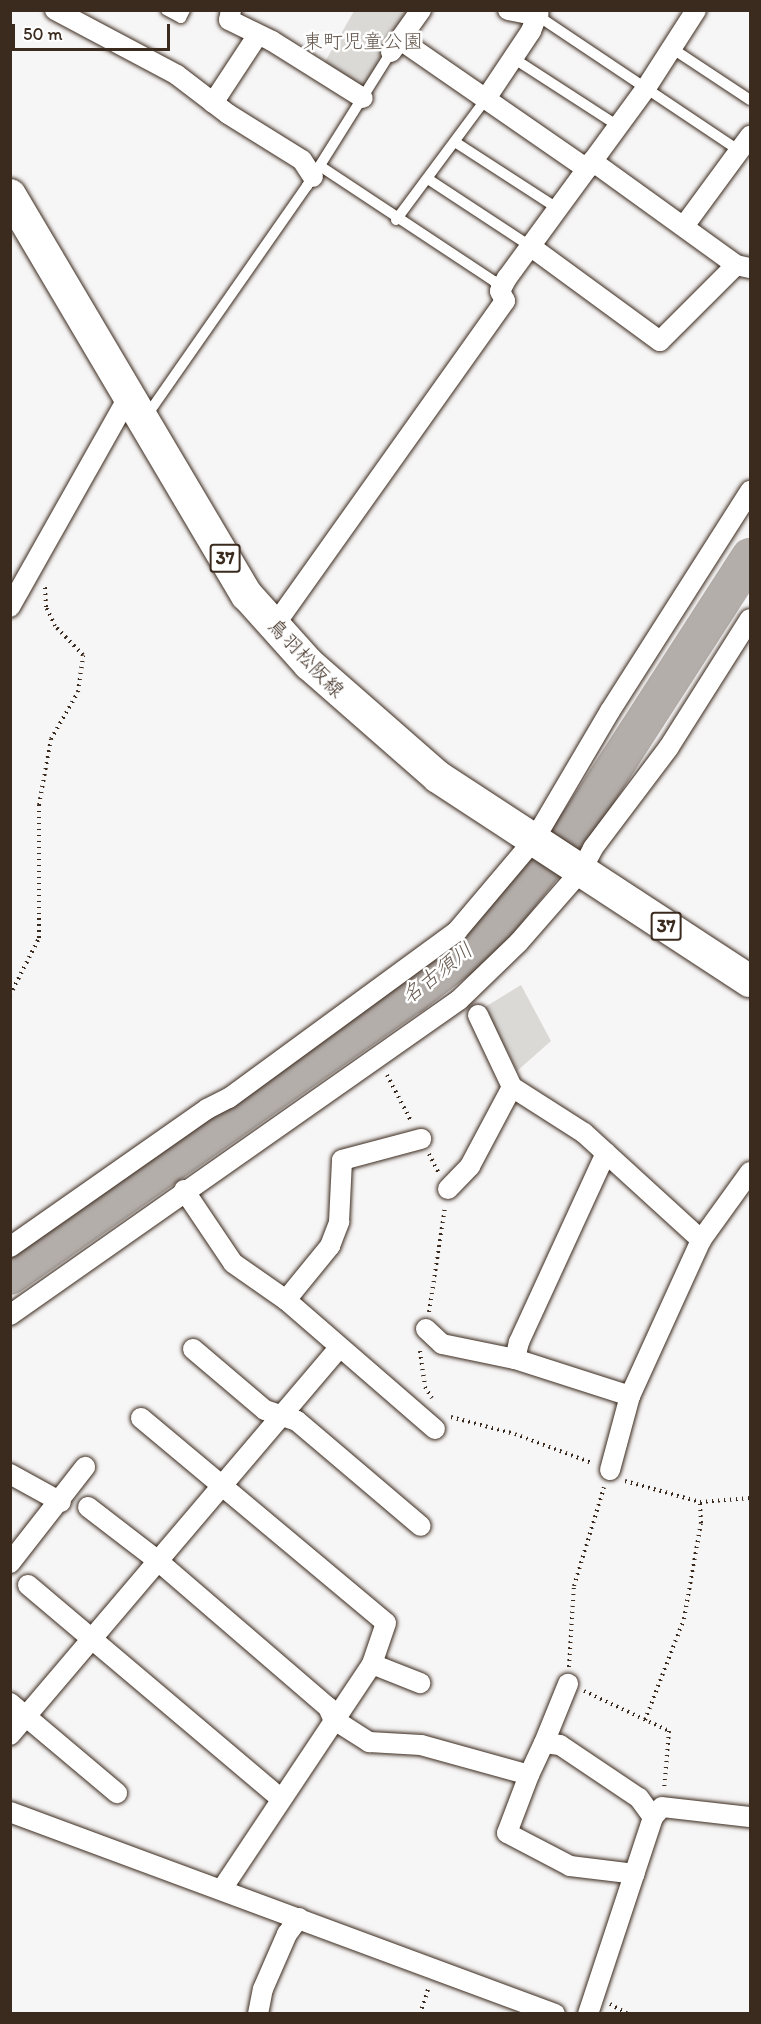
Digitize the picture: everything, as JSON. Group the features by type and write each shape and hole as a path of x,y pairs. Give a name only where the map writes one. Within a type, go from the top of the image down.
{"main road":[{"name":"鳥羽松阪線","path":"11,196 247,595 274,626 341,693 438,777 750,981"}],"street":[{"path":"56,10 153,60 316,171"},
{"path":"421,10 396,46 590,165 743,266 660,341 530,246"},
{"path":"485,100 539,13 508,10"},
{"path":"274,626 505,301 500,291 557,208 646,88 696,10"},
{"path":"230,11 228,20 257,36 272,41 363,98"},
{"path":"213,103 257,36"},
{"path":"684,226 745,143"},
{"path":"10,607 28,574 137,407"},
{"path":"10,1247 207,1109 229,1098 457,931 534,840 610,711 750,491"},
{"path":"10,1315 184,1190 459,1000 519,942 581,871 593,848 669,747 750,619"},
{"path":"478,1015 512,1087 584,1133 701,1240"},
{"path":"448,1189 470,1166 512,1087"},
{"path":"285,1300 330,1246 339,1222 342,1160 421,1139"},
{"path":"515,1359 519,1342 606,1153"},
{"path":"610,1470 630,1396 701,1240 750,1172"},
{"path":"184,1190 233,1263 285,1300 338,1349 439,1422"},
{"path":"426,1329 442,1344 515,1359 630,1396"},
{"path":"193,1349 265,1410 297,1421 422,1526"},
{"path":"10,1734 338,1349"},
{"path":"141,1418 386,1623 372,1664 333,1719 222,1889"},
{"path":"12,1557 61,1502 85,1467"},
{"path":"10,1474 61,1502"},
{"path":"88,1507 158,1561 328,1707 333,1719 369,1742 421,1745 529,1775"},
{"path":"28,1585 281,1799"},
{"path":"372,1664 420,1683"},
{"path":"568,1684 507,1833 570,1866 635,1874"},
{"path":"10,1703 25,1718 117,1793"},
{"path":"544,1743 560,1744 658,1812 750,1817"},
{"path":"10,1812 555,2013"},
{"path":"588,2013 658,1812"},
{"path":"258,2013 263,1989 283,1943 299,1917"}],"lane":[{"path":"166,10 181,18 185,10"},
{"path":"539,13 646,88 745,143"},
{"path":"137,407 316,171 396,46"},
{"path":"673,49 750,100"},
{"path":"513,58 618,126"},
{"path":"396,220 485,100"},
{"path":"455,142 557,208"},
{"path":"316,171 494,281 500,291"},
{"path":"428,179 530,246"}],"path":[{"path":"10,996 39,938 39,805 51,739 78,693 83,656 55,626 46,607 45,585 28,574"},
{"path":"376,1056 448,1189 426,1329 420,1352 425,1386 438,1406"},
{"path":"439,1422 514,1434 610,1470 626,1481 700,1502 750,1498"},
{"path":"610,1470 574,1586 568,1684 669,1731 658,1812"},
{"path":"645,1720 684,1619 701,1523 700,1502"},
{"path":"420,2013 435,1968"}],"green space":[{"name":"東町児童公園","path":"354,11 411,11 360,92 322,67"},
{"path":"521,985 551,1041 517,1071 485,1007"}],"waterway":[{"name":"名古須川","path":"10,1276 412,995 462,957 501,919 581,819 750,557"}]}
